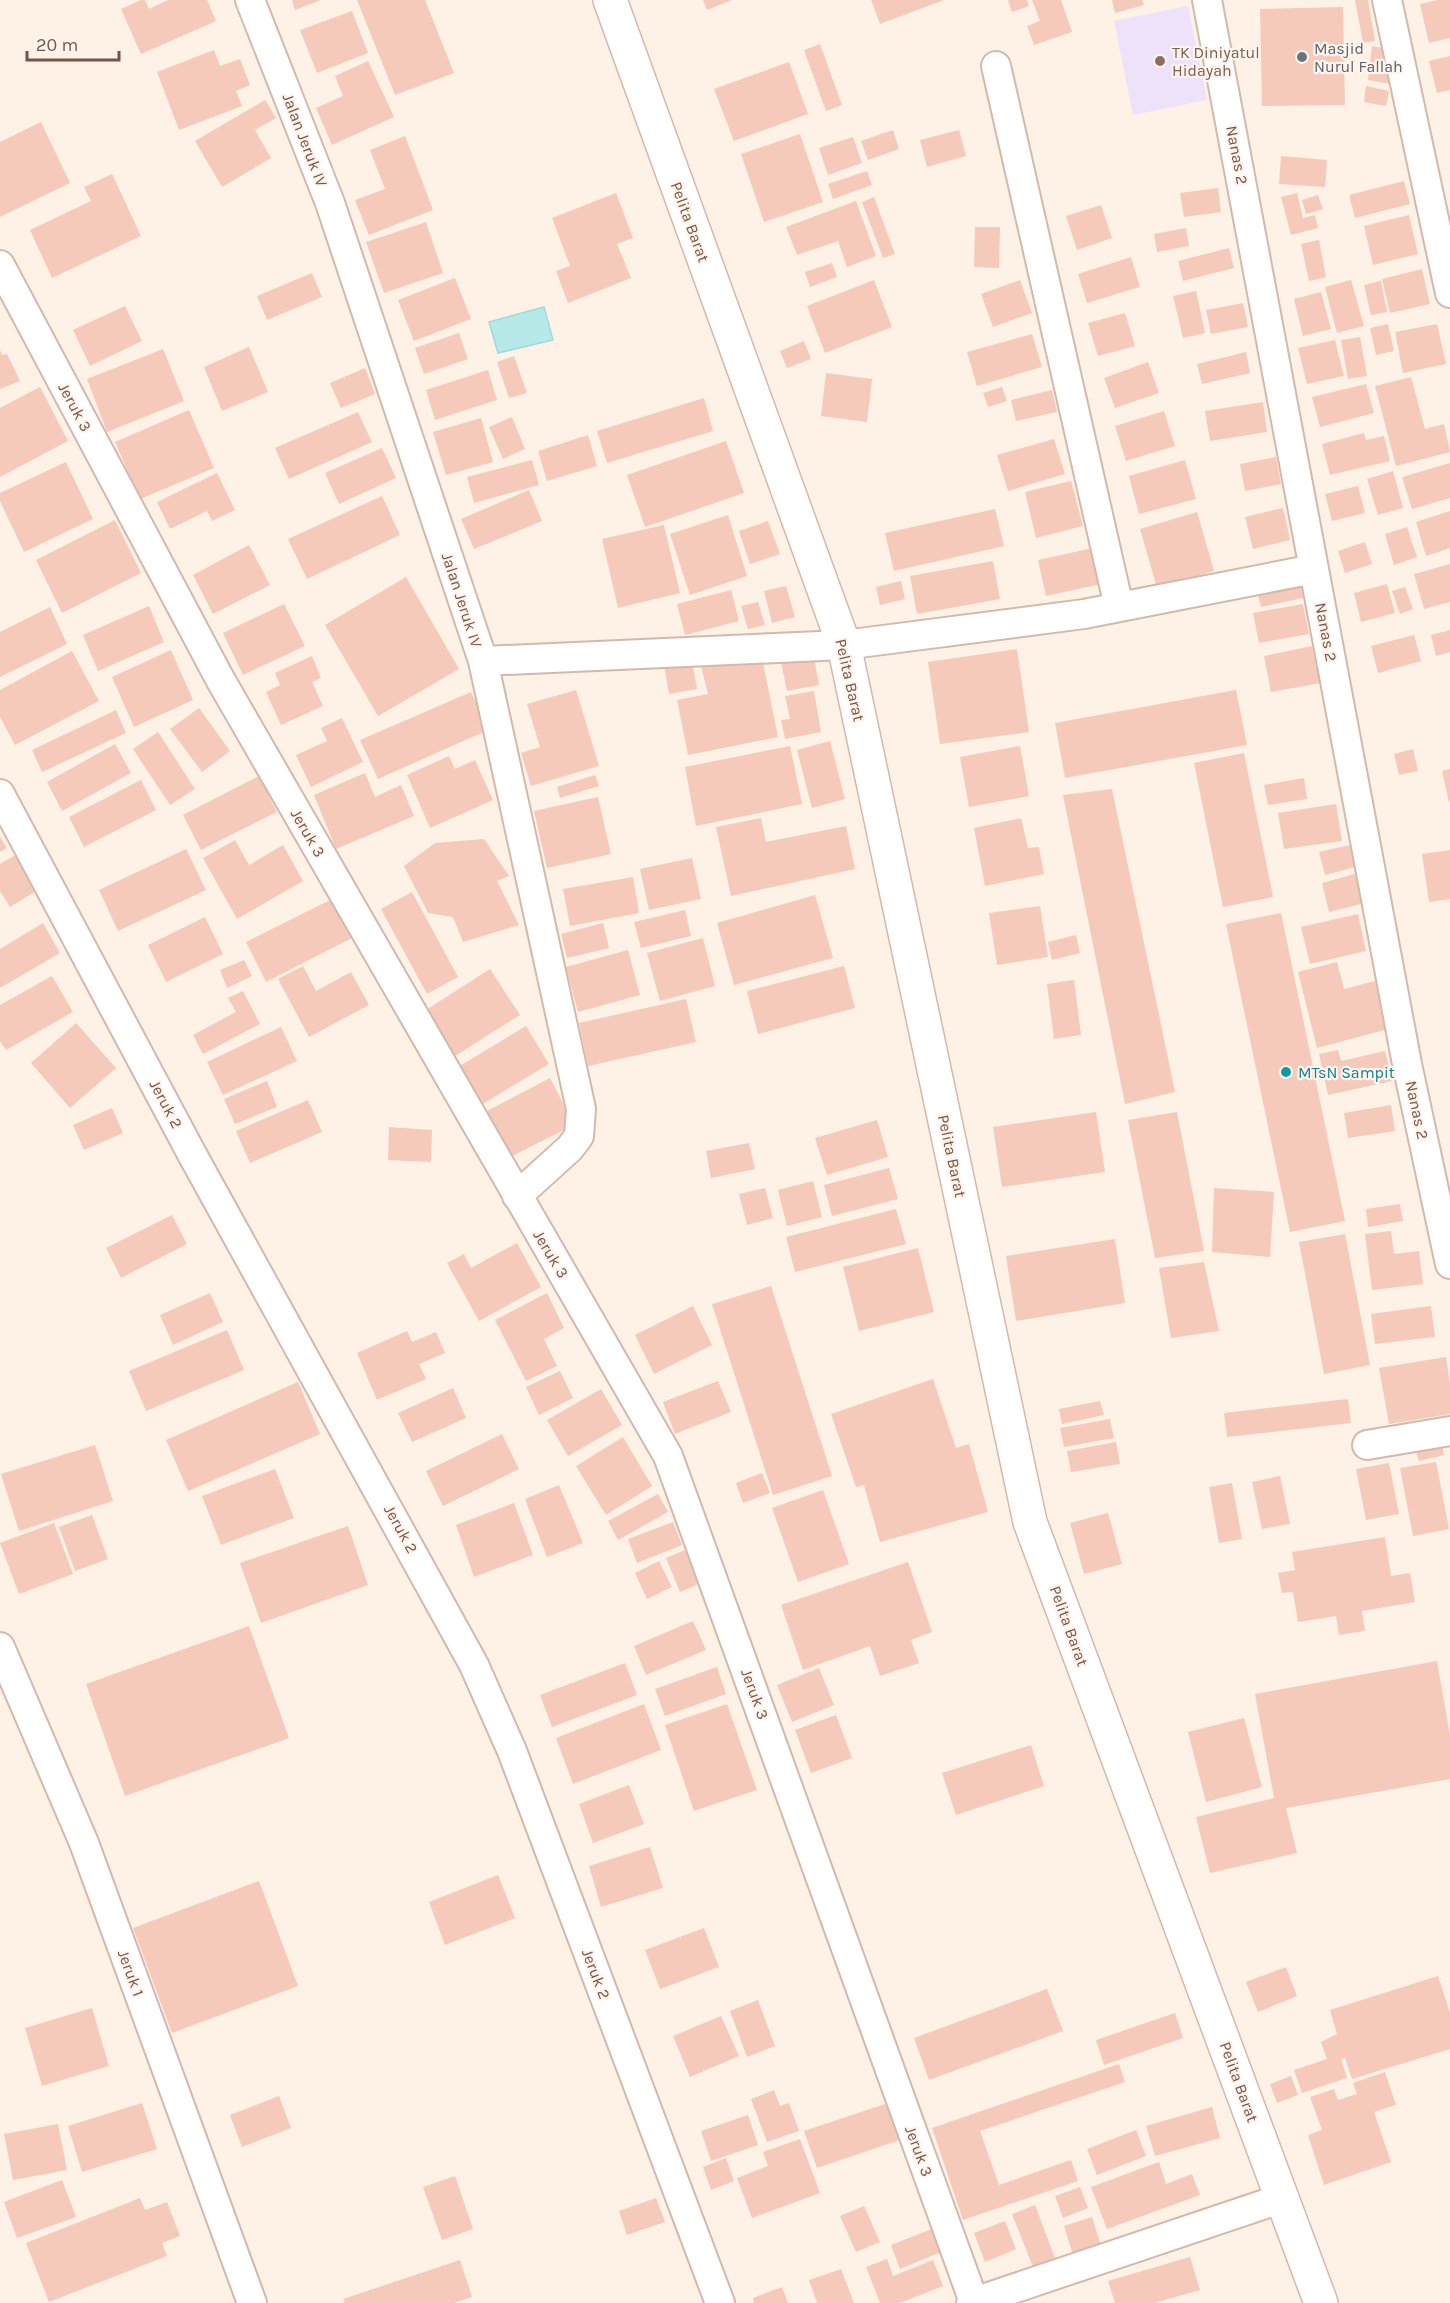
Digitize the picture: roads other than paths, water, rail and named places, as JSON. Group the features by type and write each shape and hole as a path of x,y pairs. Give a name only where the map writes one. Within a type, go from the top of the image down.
{"street":[{"name":"Jalan Jeruk IV","path":"250,0 330,203 483,661 581,1109 579,1136 570,1148 517,1196"},
{"name":"Pelita Barat","path":"610,0 844,645 1030,1522 1320,2303"},
{"name":"Nanas 2","path":"1207,0 1267,307 1407,1064 1450,1264"},
{"path":"1387,0 1450,293"},
{"path":"996,66 1119,607"},
{"name":"Jeruk 3","path":"0,265 220,679 668,1456 972,2303"},
{"path":"483,661 844,645 1005,626 1119,607 1314,569"},
{"name":"Jeruk 2","path":"0,794 193,1156 474,1665 512,1751 720,2303"},
{"path":"1367,1444 1450,1431"},
{"name":"Jeruk 1","path":"0,1647 84,1843 252,2303"},
{"path":"972,2303 1282,2198"}],"water":[{"path":"544,307 553,340 498,353 489,322"}],"place":[{"name":"Masjid Nurul Fallah","path":"1302,57"},
{"name":"TK Diniyatul Hidayah","path":"1160,61"},
{"name":"MTsN Sampit","path":"1286,1072"}]}
